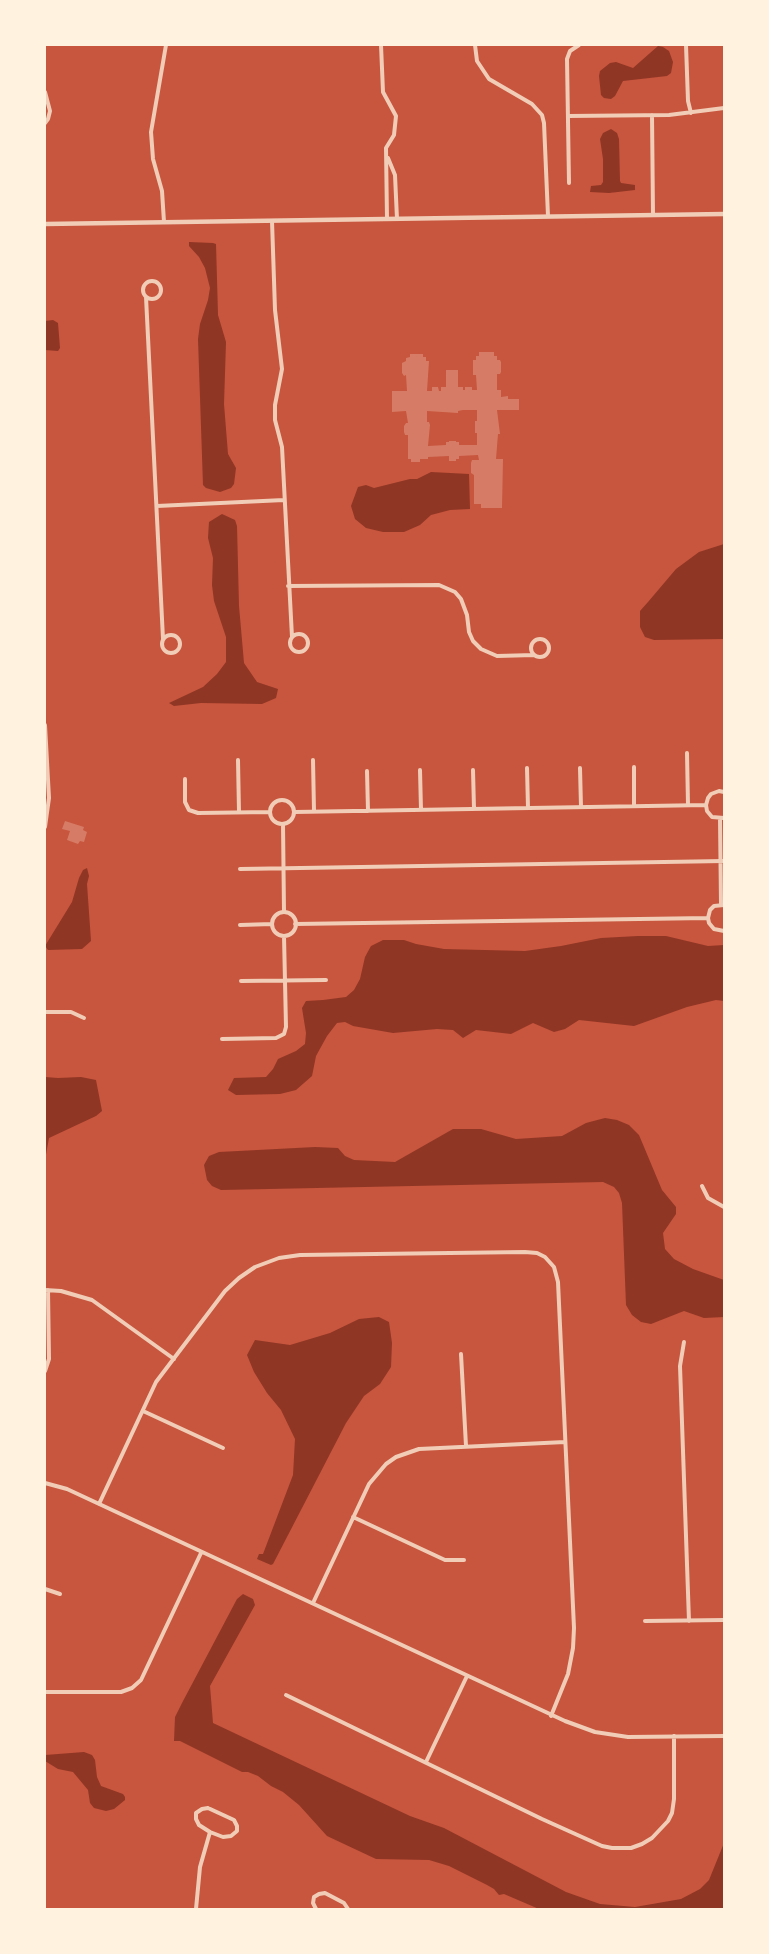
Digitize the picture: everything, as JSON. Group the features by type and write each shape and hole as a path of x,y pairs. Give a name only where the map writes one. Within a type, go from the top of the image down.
{"street":[{"path":"164,222 162,191 153,159 151,132 166,45"},
{"path":"381,45 383,92 396,116 394,135 386,148 387,219"},
{"path":"475,45 477,62 489,79 532,104 542,115 549,216"},
{"path":"569,183 567,59 570,51 579,45"},
{"path":"686,45 688,101 691,113"},
{"path":"45,92 50,111 45,123"},
{"path":"568,116 652,115 724,108"},
{"path":"652,115 653,214"},
{"path":"386,155 395,175 397,219"},
{"path":"45,224 724,214"},
{"path":"272,220 275,310 282,369 275,405 275,420 282,447 292,637 290,645 295,651 307,648 308,641 304,635 297,634 292,637"},
{"path":"146,297 158,298 161,293 159,284 152,281 146,283 143,291 146,297 162,646 166,652 173,653 179,649 180,642 176,636 169,635 163,639"},
{"path":"157,506 284,500"},
{"path":"288,586 439,585 455,592 461,599 467,615 469,632 473,641 481,649 497,656 534,655 542,657 547,655 550,649 546,641 537,639 532,643 531,649 534,655"},
{"path":"45,724 49,798 45,827"},
{"path":"687,753 688,806"},
{"path":"238,760 239,812"},
{"path":"313,760 314,811"},
{"path":"633,767 634,806"},
{"path":"527,768 528,808"},
{"path":"580,768 581,807"},
{"path":"420,770 421,810"},
{"path":"473,770 474,809"},
{"path":"367,771 368,811"},
{"path":"185,779 185,802 189,810 198,813 270,812"},
{"path":"724,792 711,794 705,805 710,815 722,819 723,904 712,908 708,918 714,929 724,931"},
{"path":"282,800 291,803 295,812 291,820 283,824 274,821 270,812 274,803 282,800"},
{"path":"295,812 705,805"},
{"path":"283,824 284,912"},
{"path":"240,869 722,861"},
{"path":"284,912 292,916 296,924"},
{"path":"284,912 275,916 272,924 276,933 284,936 292,932 296,924"},
{"path":"296,924 708,918"},
{"path":"240,925 272,924"},
{"path":"222,1039 276,1038 284,1034 286,1027 284,936"},
{"path":"241,981 326,980"},
{"path":"45,1012 71,1012 84,1018"},
{"path":"702,1186 708,1198 724,1207"},
{"path":"99,1504 156,1382 211,1308 233,1283 248,1271 266,1262 290,1256 537,1253 545,1257 554,1267 558,1282 574,1628 568,1674 551,1716"},
{"path":"45,1371 49,1359 46,1290 78,1294 92,1300 174,1359"},
{"path":"684,1342 680,1366 689,1621"},
{"path":"461,1354 466,1446"},
{"path":"143,1411 223,1448"},
{"path":"313,1603 369,1484 377,1473 396,1457 419,1449 565,1442"},
{"path":"45,1483 67,1489 551,1716 585,1728 628,1737 724,1736"},
{"path":"353,1517 445,1560 464,1560"},
{"path":"45,1692 121,1692 132,1688 141,1680 201,1553"},
{"path":"45,1589 60,1594"},
{"path":"645,1621 724,1620"},
{"path":"426,1762 467,1676"},
{"path":"286,1695 592,1841 612,1848 622,1849 642,1844 662,1830 672,1813 674,1736"},
{"path":"208,1808 234,1820 237,1826 237,1831 231,1836 210,1832 199,1825 196,1820 196,1813 202,1809 208,1808"},
{"path":"196,1909 200,1867 210,1832"},
{"path":"316,1909 313,1903 314,1897 325,1893 344,1903 348,1909"}],"shaded area":[{"path":"658,46 669,51 673,62 671,73 667,76 623,81 611,99 601,95 600,71 610,63 616,62 633,68"},
{"path":"611,129 617,133 619,139 620,181 635,185 635,190 609,193 590,192 591,186 601,185 603,182 600,139 603,133"},
{"path":"189,242 216,244 218,315 226,342 224,404 228,454 236,468 234,484 231,488 220,492 203,485 198,339 210,288 205,268 189,246"},
{"path":"53,320 58,323 60,348 58,351 45,350 45,321"},
{"path":"431,472 469,474 470,509 450,510 431,515 420,525 404,532 383,532 366,528 355,519 351,506 358,487 366,485 374,488 417,479"},
{"path":"222,514 235,520 237,526 239,606 244,663 257,682 278,689 276,698 262,704 201,703 174,706 169,703 203,687 226,662 226,637 214,601 213,558 208,538 209,522"},
{"path":"724,544 724,639 654,640 645,637 640,627 640,611 676,569 699,552"},
{"path":"87,868 91,941 82,949 48,950 45,946 72,902 79,878 83,870"},
{"path":"666,936 708,946 724,945 724,1001 716,1000 687,1007 634,1026 579,1020 565,1029 554,1032 533,1023 511,1034 476,1030 463,1038 453,1030 393,1033 353,1026 345,1022 337,1023 316,1056 312,1076 296,1090 280,1094 236,1095 228,1090 234,1078 266,1077 278,1059 305,1044 306,1033 302,1008 306,1001 346,997 354,990 360,979 365,957 371,946 383,940 404,940 444,949 525,951 601,938"},
{"path":"45,1077 81,1077 96,1080 102,1111 49,1138 45,1160"},
{"path":"605,1118 629,1125 639,1135 662,1190 676,1207 676,1214 663,1233 665,1249 674,1259 693,1269 724,1280 724,1317 704,1318 684,1311 651,1324 641,1322 632,1315 626,1305 622,1203 614,1187 603,1182 221,1190 212,1186 207,1180 204,1165 209,1156 219,1152 315,1147 338,1148 345,1156 354,1160 395,1162 453,1129 481,1129 516,1139 562,1136 586,1123"},
{"path":"379,1317 389,1322 392,1343 391,1367 380,1384 364,1396 346,1423 273,1564 257,1559 259,1554 263,1554 293,1475 295,1439 281,1410 254,1372 247,1355 255,1340 290,1345 330,1333 359,1319"},
{"path":"243,1594 253,1599 255,1605 210,1686 213,1723 410,1816 444,1828 566,1892 600,1904 635,1907 681,1899 700,1889 709,1880 724,1843 724,1909 539,1909 504,1894 499,1895 494,1889 449,1866 429,1860 376,1859 327,1836 299,1805 258,1776 242,1772 180,1741 174,1741 175,1717 237,1599"},
{"path":"84,1752 92,1755 95,1760 97,1777 101,1786 123,1794 125,1797 125,1800 114,1809 106,1811 94,1808 90,1803 88,1790 73,1772 58,1769 45,1761 45,1755"}],"building":[{"path":"479,352 494,352 494,356 497,356 497,360 501,362 501,372 497,374 497,390 501,390 501,397 519,399 519,410 497,410 500,434 498,434 496,459 503,459 502,508 481,508 481,504 474,504 474,475 471,473 471,463 472,460 479,460 478,455 459,456 456,461 449,461 449,456 428,457 428,459 420,459 420,462 411,462 411,459 408,459 408,435 404,432 404,426 408,423 406,411 392,412 392,391 407,391 406,375 402,373 402,363 410,357 410,354 423,354 426,361 429,361 427,391 432,391 432,387 438,387 441,391 441,387 446,387 446,370 458,370 458,387 463,387 465,390 465,387 472,387 472,390 477,390 476,375 473,375 473,360 479,356","holes":["463,410 477,410 477,421 475,421 477,445 459,445 459,442 449,441 446,445 428,446 430,425 427,422 427,411 458,413"]},
{"path":"65,821 84,827 83,830 87,832 84,842 80,841 78,844 67,840 70,831 62,829"}]}
